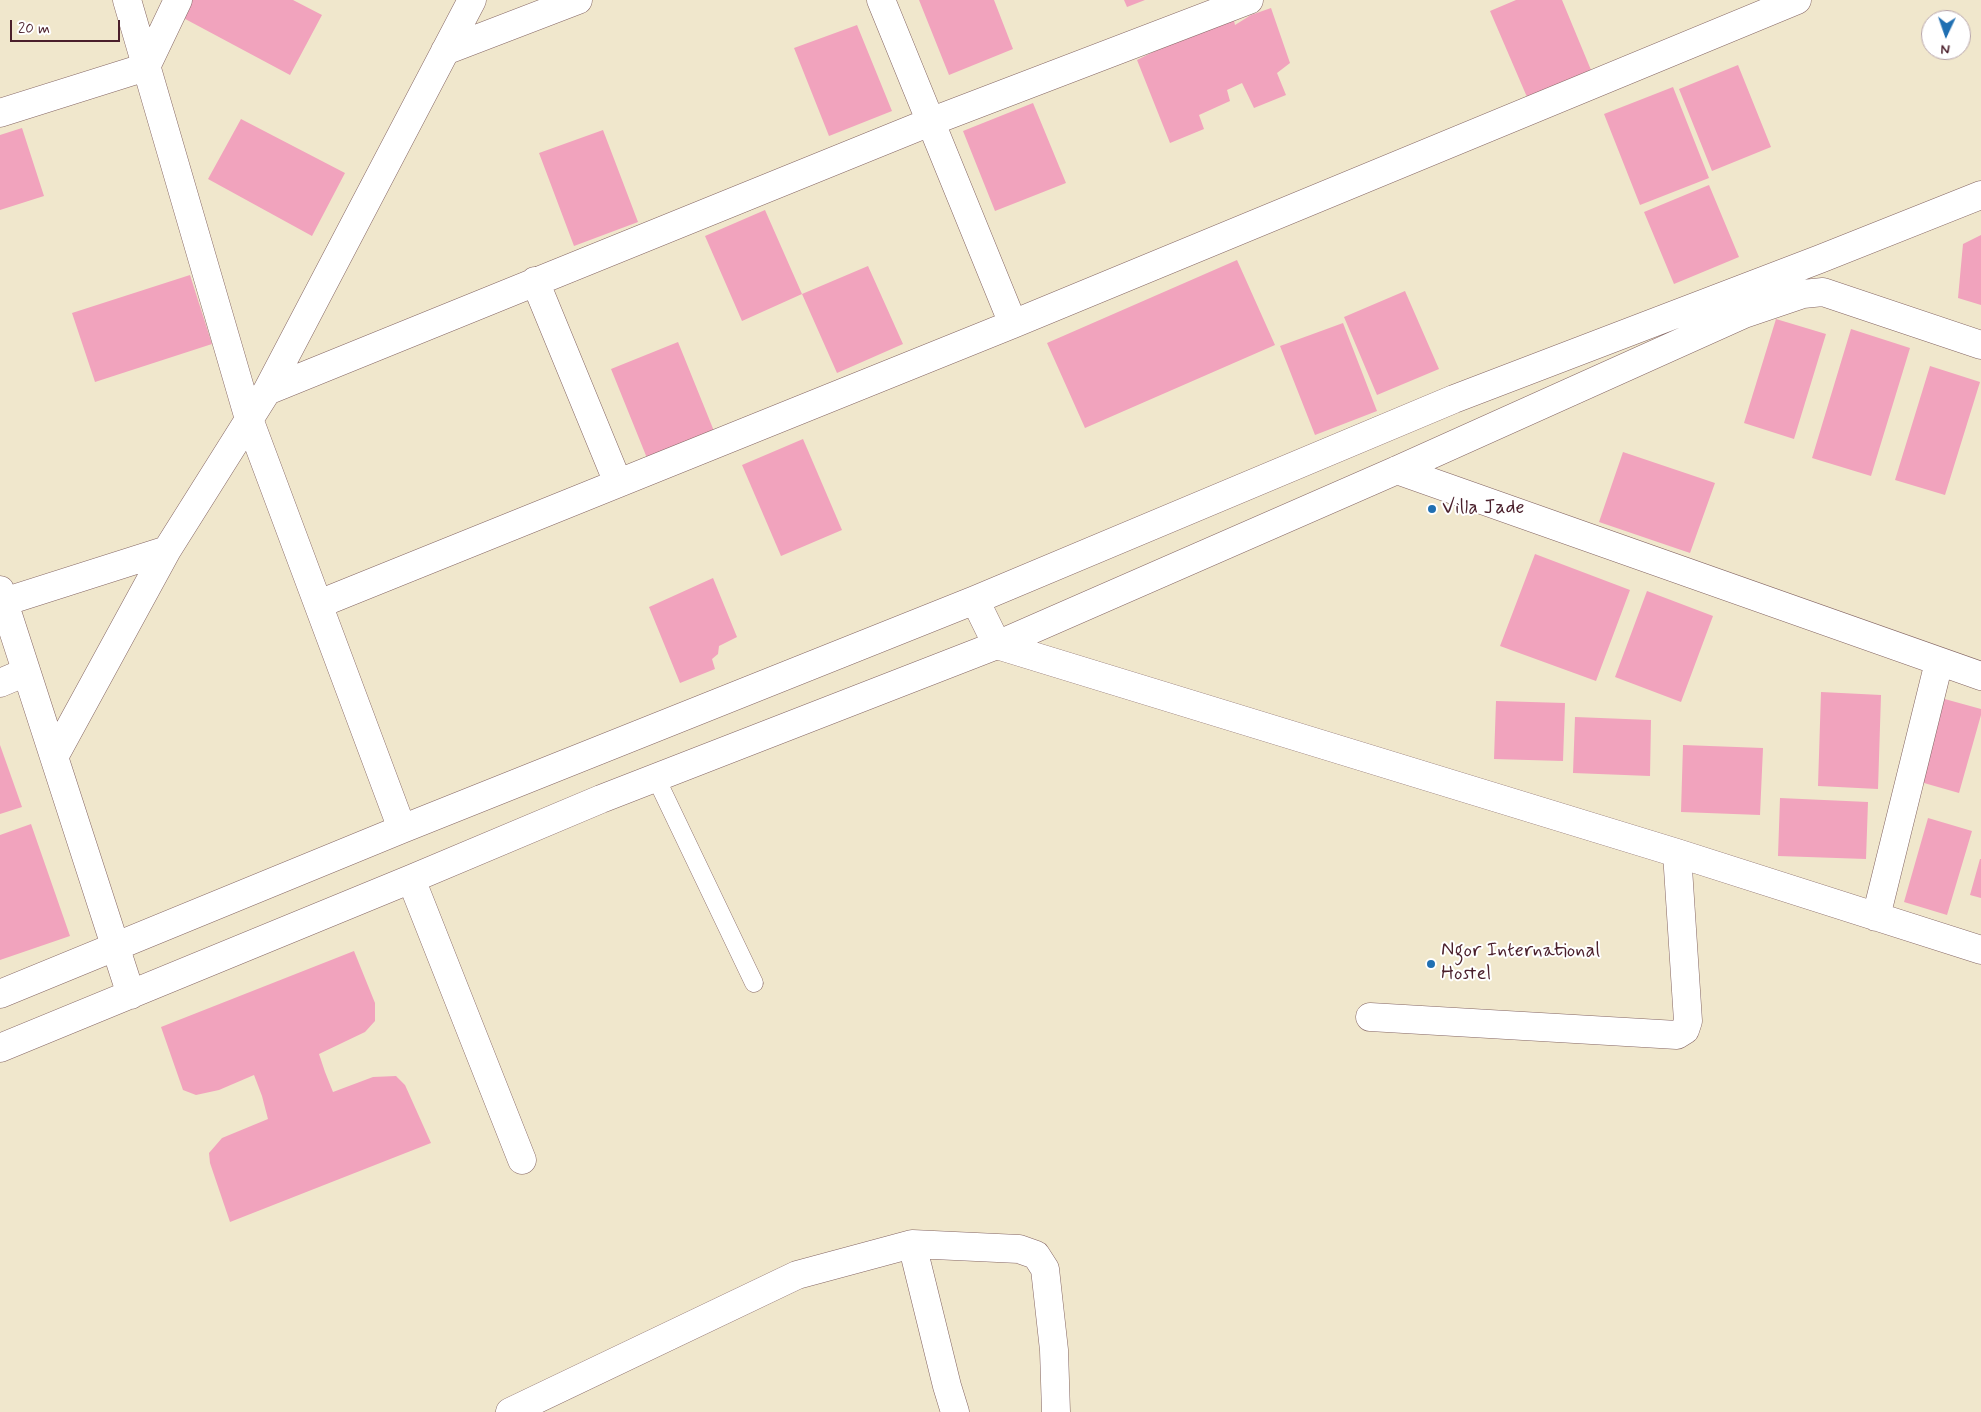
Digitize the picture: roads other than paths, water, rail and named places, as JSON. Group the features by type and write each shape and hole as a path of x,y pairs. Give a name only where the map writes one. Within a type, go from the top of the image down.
{"street":[{"path":"127,0 248,419 402,829"},
{"path":"0,113 146,67 178,0"},
{"path":"54,757 168,550 267,391 472,0"},
{"path":"445,51 578,0"},
{"path":"881,0 1013,324"},
{"path":"267,391 930,122 1249,0"},
{"path":"319,604 1013,324 1797,0"},
{"path":"0,994 402,829 975,600 1454,399 1820,259 1981,195"},
{"path":"536,281 618,483"},
{"path":"0,1048 412,879 601,799 997,645 1397,470 1744,314 1803,294 1823,292 1981,345"},
{"path":"1397,470 1981,676"},
{"path":"131,995 2,596 168,550"},
{"path":"975,600 997,645 1677,854 1981,950"},
{"path":"1876,917 1940,662"},
{"path":"0,683 26,672"},
{"path":"1370,1017 1677,1035 1685,1030 1688,1021 1677,854"},
{"path":"412,879 522,1160"},
{"path":"912,1244 955,1412"},
{"path":"510,1412 797,1275 912,1244 1019,1248 1036,1255 1045,1269 1054,1350 1056,1412"}],"lane":[{"path":"656,778 754,983"}],"place":[{"name":"Villa Jade","path":"1432,509"},
{"name":"Ngor International Hostel","path":"1431,964"}]}
